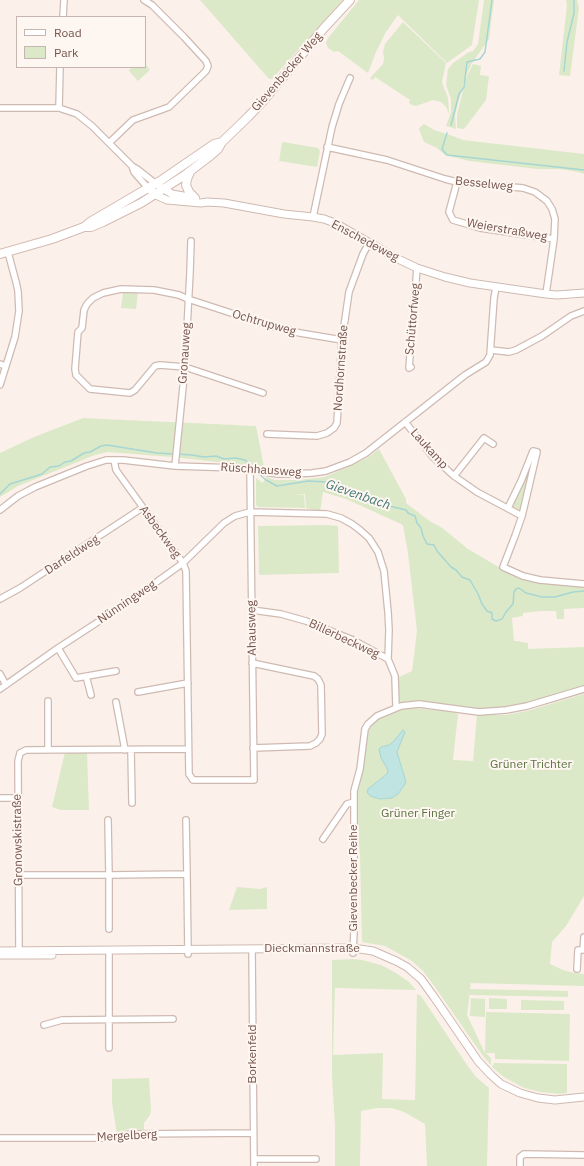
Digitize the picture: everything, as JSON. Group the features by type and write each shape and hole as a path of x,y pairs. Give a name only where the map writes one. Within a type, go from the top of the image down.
{"main road":[{"name":"Gievenbecker Weg","path":"84,227 92,227 103,222 164,190 218,149 222,142 267,97 324,28 350,0"},
{"name":"Gievenbecker Weg","path":"84,227 152,186 214,144 222,142"},
{"path":"190,171 186,185 189,192 195,198"},
{"path":"4,253 52,239 84,227"}],"street":[{"path":"63,16 64,0"},
{"path":"109,143 133,120 169,107 206,71 208,66 206,61 184,37 152,5 144,0"},
{"path":"59,108 60,68"},
{"path":"313,217 327,147 336,115 350,78"},
{"path":"0,108 59,108 73,112 82,118 132,166 137,168 152,186"},
{"name":"Besselweg","path":"327,147 387,160 457,182 523,188 535,192 547,201 552,209 555,219 554,239 546,294"},
{"path":"132,166 134,172 152,186"},
{"name":"Weierstraßweg","path":"457,182 449,212 454,220 480,228 554,239"},
{"name":"Enschedeweg","path":"152,186 172,194 202,199 207,202"},
{"name":"Enschedeweg","path":"152,186 155,195 167,200 238,205 284,214 313,217 335,223 396,258 417,268 445,277 470,283 546,294 557,295 584,293"},
{"name":"Gronauweg","path":"175,466 185,367 191,241"},
{"name":"Nordhornstraße","path":"267,434 318,436 327,433 334,428 337,423 342,340 350,292 363,254 369,243"},
{"path":"0,385 3,365 15,337 18,311 18,291 10,256 4,253"},
{"name":"Schüttorfweg","path":"411,367 409,368 417,268"},
{"path":"496,287 491,350 509,352 516,350 542,336 572,316 584,311"},
{"name":"Ochtrupweg","path":"185,367 155,366 136,390 130,393 90,389 76,375 75,369 78,332 82,328 84,310 87,304 103,293 121,290 154,290 180,296 188,300 271,326 300,333 342,340"},
{"name":"Rüschhausweg","path":"0,510 18,496 35,487 100,461 114,460 175,466 216,466 278,474 300,474 326,471 350,462 366,453 465,375 486,362 491,350"},
{"path":"185,367 263,393"},
{"name":"Laukamp","path":"405,422 433,457 454,476 477,492 522,516"},
{"name":"Laukamp","path":"454,476 484,438 493,444"},
{"path":"508,508 533,451 537,452 522,516 516,536 503,567 523,576 540,580 584,584"},
{"name":"Asbeckweg","path":"114,460 116,470 183,563 186,571 189,774 193,780 247,780"},
{"name":"Ahausweg","path":"247,780 254,780 250,470"},
{"name":"Darfeldweg","path":"0,599 20,588 142,508"},
{"path":"250,512 328,514 341,518 352,524 369,538 378,552 384,571 388,618 388,659"},
{"name":"Nünningweg","path":"0,690 58,648 130,601 183,563 224,523 235,516 250,512"},
{"name":"Billerbeckweg","path":"252,610 281,614 306,621 353,640 388,659 395,676 396,707"},
{"path":"58,648 76,678 116,671"},
{"path":"252,663 314,676 321,684 322,734 316,743 310,746 254,748"},
{"path":"0,674 6,685"},
{"path":"86,676 91,695"},
{"path":"138,692 188,683"},
{"name":"Gievenbecker Reihe","path":"353,951 354,791 360,769 365,729 372,719 396,707 409,704 420,704 479,712 506,710 527,706 584,689"},
{"path":"48,701 48,750"},
{"path":"116,702 128,750 132,803"},
{"name":"Gronowskistraße","path":"19,953 18,761 20,753 26,750 188,749"},
{"path":"0,798 18,798"},
{"name":"Gievenbecker Reihe","path":"323,839 347,804 354,802"},
{"path":"108,820 109,929"},
{"path":"186,820 188,952"},
{"path":"19,875 187,874"},
{"path":"577,969 578,950 583,950 584,937"},
{"name":"Dieckmannstraße","path":"0,951 19,953 372,951 403,965 415,974 428,988 480,1064 504,1086 524,1095 542,1099 561,1100 584,1097"},
{"name":"Borkenfeld","path":"252,951 254,1166"},
{"name":"Dieckmannstraße","path":"353,951 385,961 399,968 412,978 428,996 477,1068 488,1080 500,1088 517,1097 535,1103 550,1104 584,1102"},
{"path":"109,952 109,1048"},
{"name":"Dieckmannstraße","path":"0,956 19,953"},
{"path":"44,1025 62,1020 173,1019"},
{"name":"Mergelberg","path":"0,1138 118,1138 129,1134 253,1133"},
{"path":"520,1166 520,1157 524,1154 584,1155"},
{"path":"254,1159 316,1159"}],"green space":[{"path":"200,0 343,0 272,79 269,79"},
{"path":"359,0 479,0 472,45 447,63 398,15 386,32 368,73 338,51 334,52 328,48 326,43 328,38"},
{"path":"484,0 494,0 489,39 472,63 465,78 455,115 456,129 446,126 451,112 451,99 446,85 448,69 453,63 469,52 473,51 478,44"},
{"path":"566,0 577,0 579,8 570,76 559,75 567,5"},
{"path":"403,22 446,63 442,82 448,98 448,113 447,108 441,102 433,100 416,106 412,105 409,103 410,100 375,77 373,80 370,78 383,64 385,44"},
{"path":"473,64 481,66 480,75 489,76 486,100 464,129 457,128 457,115 466,78"},
{"path":"146,65 150,70 138,81 129,70 131,68 146,68"},
{"path":"424,124 434,130 463,140 584,154 584,174 559,169 537,169 469,161 445,155 437,148 424,142 419,128"},
{"path":"283,142 318,148 320,151 317,167 279,161"},
{"path":"138,292 136,309 121,308 123,293"},
{"path":"83,418 256,426 264,467 108,452 95,455 18,486 0,497 0,453 34,437"},
{"path":"379,449 406,499 406,503 431,522 441,527 468,549 502,569 523,578 584,582 584,608 564,609 564,619 557,619 556,611 523,613 523,616 512,618 514,641 528,643 528,649 584,647 584,686 526,704 506,708 480,710 395,705 395,679 412,671 417,631 408,553 403,525 346,499 323,492 320,512 306,508 305,494 294,495 304,495 305,508 258,507 256,505 256,478 263,483 265,478 268,477 274,480 298,480 325,477 370,456"},
{"path":"525,476 528,477 519,512 510,508"},
{"path":"258,526 338,526 339,573 259,575"},
{"path":"584,694 584,896 566,926 552,942 550,964 563,970 584,974 584,986 471,983 470,989 568,991 568,997 470,995 470,992 467,1015 485,1053 486,1012 570,1014 569,1061 495,1059 495,1053 486,1053 491,1058 491,1065 483,1056 423,971 412,961 385,946 362,942 360,855 355,802 367,730 372,721 394,709 411,706 413,708 453,712 458,714 453,760 473,761 477,715 506,715 527,711"},
{"path":"65,752 87,752 89,810 61,810 52,807"},
{"path":"237,887 260,889 267,887 267,909 229,910"},
{"path":"353,959 381,965 409,982 416,990 335,988 333,1055 383,1053 382,1099 415,1100 417,994 421,996 467,1065 476,1077 489,1088 487,1166 427,1166 425,1124 404,1112 392,1108 377,1108 361,1111 360,1166 335,1166 335,1127 332,1076 332,960"},
{"path":"471,998 485,999 485,1017 470,1016"},
{"path":"489,998 507,999 507,1009 489,1009"},
{"path":"521,1000 564,1001 564,1010 521,1010"},
{"path":"494,1063 567,1064 567,1093 559,1094 541,1092 524,1088 504,1077 492,1067"},
{"path":"149,1078 151,1111 144,1123 144,1130 128,1129 117,1134 112,1103 112,1079"}],"water":[{"path":"403,730 405,732 397,752 406,782 404,786 398,794 392,798 380,799 370,796 367,792 368,789 387,774 388,770 381,758 379,749 393,742"}],"waterway":[{"path":"451,125 459,94 464,87 467,62 480,59 485,52 492,0"},
{"path":"564,71 567,42 574,13 574,0"},
{"path":"447,133 442,149 447,155 584,170"},
{"name":"Gievenbach","path":"0,494 10,484 42,474 50,467 59,466 101,446 107,445 157,453 174,454"},
{"name":"Gievenbach","path":"177,454 204,457 216,456 224,459 236,458 245,460 253,468"},
{"name":"Gievenbach","path":"259,474 277,486 308,481 327,482 339,489 362,495 368,501 406,510 408,513 415,516 427,544 434,545 437,551 451,567 462,577 470,580 482,604 487,611 492,613 492,619 496,621 502,619 513,604 514,592 516,589 519,588 526,593 542,597 555,597 573,592 584,591"}],"park label":[{"name":"Grüner Trichter","path":"531,765"},
{"name":"Grüner Finger","path":"418,814"}]}
